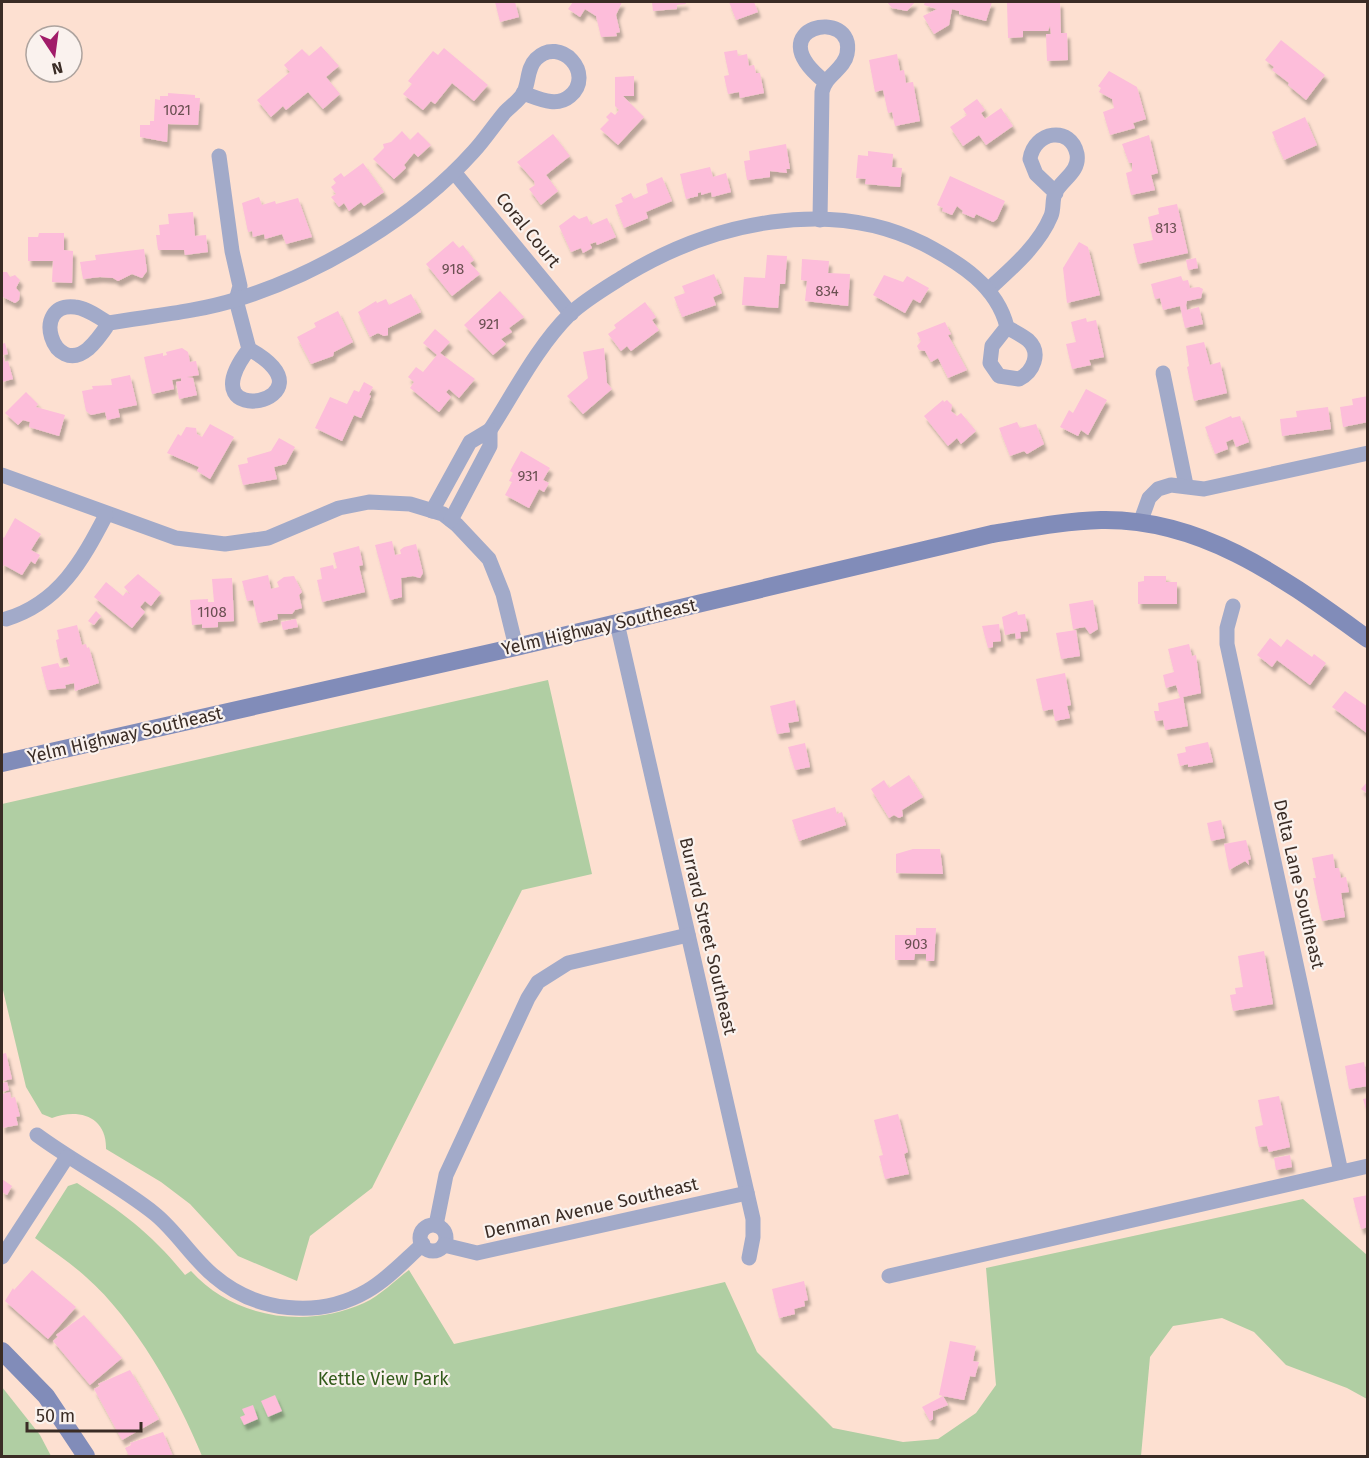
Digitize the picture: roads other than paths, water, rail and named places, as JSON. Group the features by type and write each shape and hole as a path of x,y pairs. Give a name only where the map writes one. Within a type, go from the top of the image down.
{"main road":[{"name":"Yelm Highway Southeast","path":"2,763 516,647 992,534 1059,522 1103,520 1140,523 1199,537 1228,548 1269,570 1368,639"},
{"path":"2,1351 46,1396 86,1456"}],"street":[{"path":"820,220 824,81"},
{"path":"109,323 236,300 320,265 364,240 454,172 524,93"},
{"path":"219,156 232,251 240,286 236,300 249,349"},
{"name":"Coral Court","path":"454,172 571,314"},
{"path":"989,289 1014,267 1038,238 1052,215 1056,193"},
{"path":"432,511 470,442 490,430 542,348 571,314 605,288 652,259 713,234 768,223 820,220 877,226 910,238 951,258 989,289 998,302 1007,327"},
{"path":"1163,373 1186,484"},
{"path":"451,520 490,446 490,430"},
{"path":"1140,523 1149,498 1158,489 1171,485 1186,484 1204,489 1368,453"},
{"path":"2,475 106,515 176,538 225,544 268,538 339,508 369,502 410,504 432,511 451,520 489,559 503,594 516,647"},
{"path":"3,618 42,603 63,585 84,557 106,515"},
{"name":"Delta Lane Southeast","path":"1233,606 1227,628 1227,644 1341,1172"},
{"name":"Burrard Street Southeast","path":"617,623 747,1193 753,1229 749,1258"},
{"path":"436,1225 446,1175 538,982 568,963 688,935"},
{"path":"38,1135 67,1157 154,1214 196,1260 223,1284 249,1298 284,1308 312,1309 353,1299 381,1282 423,1245 423,1230 436,1225"},
{"path":"2,1257 67,1157"},
{"path":"889,1276 1368,1166"},
{"name":"Denman Avenue Southeast","path":"444,1245 477,1253 747,1193"},
{"path":"423,1245 436,1250 444,1245 444,1231 436,1225"}],"park label":[{"name":"Kettle View Park","path":"383,1379"}]}
